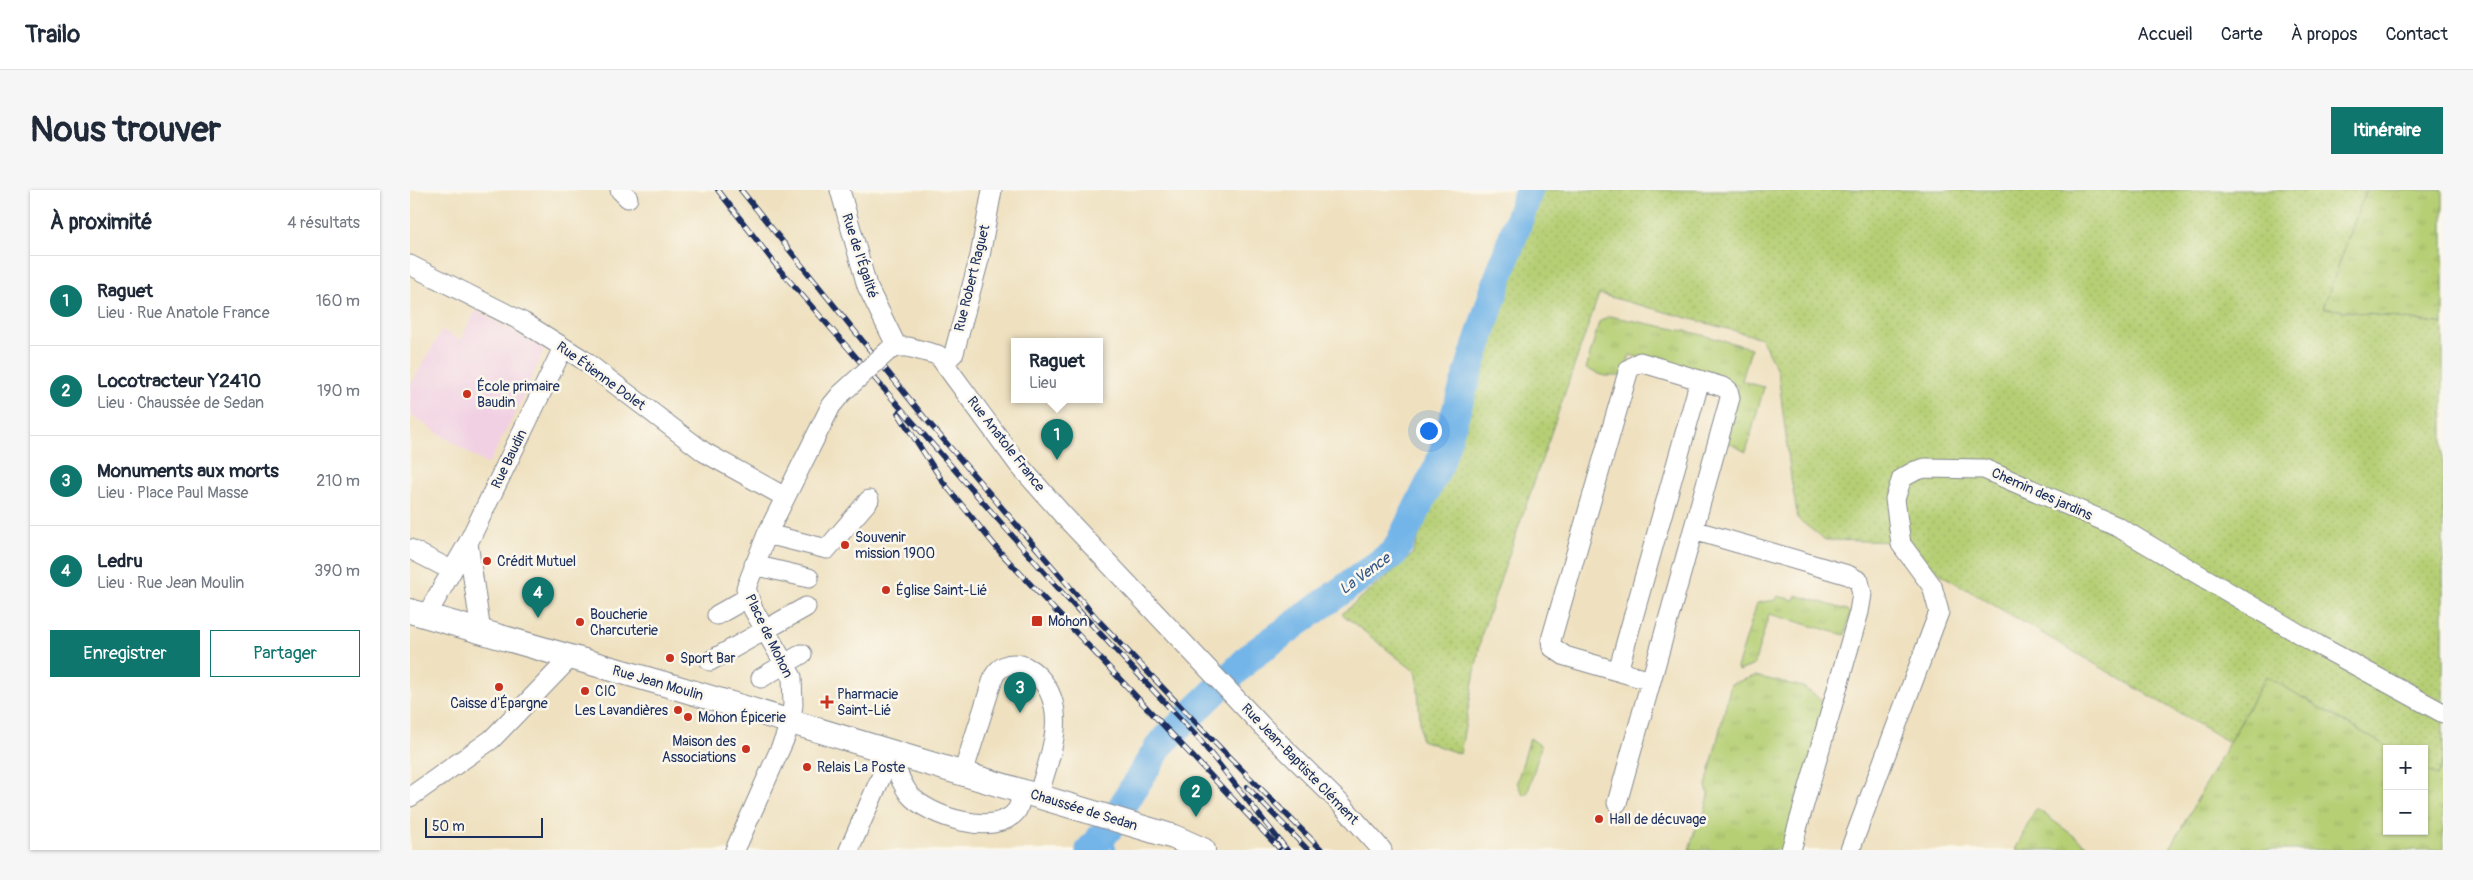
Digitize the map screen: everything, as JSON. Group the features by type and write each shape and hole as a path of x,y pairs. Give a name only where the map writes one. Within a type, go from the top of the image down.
{"main road":[{"name":"Rue Jean Moulin","path":"418,613 963,773"},
{"name":"Chaussée de Sedan","path":"963,773 1174,837 1202,850"}],"street":[{"name":"Rue de l'Égalité","path":"840,190 867,286 892,349"},
{"name":"Rue Robert Raguet","path":"944,362 954,353 980,256 992,190"},
{"name":"Rue Étienne Dolet","path":"410,265 523,322 582,359 704,452 785,497"},
{"name":"Rue Baudin","path":"418,613 452,570 468,543 564,348"},
{"name":"Rue Anatole France","path":"892,349 922,350 938,355 1018,464 1237,700"},
{"path":"785,497 831,406 840,394 892,349"},
{"path":"1617,803 1730,398 1728,390 1723,387 1640,362 1630,370 1551,640 1552,647 1565,656 1651,681"},
{"path":"1618,671 1700,380"},
{"name":"Chemin des jardins","path":"1850,850 1939,612 1932,586 1901,544 1896,518 1895,499 1902,478 1926,468 1984,468 2109,524 2318,645 2443,713"},
{"name":"Place de Mohon","path":"785,497 767,534 746,588 765,630 792,677 790,723"},
{"path":"767,534 827,549 869,500"},
{"path":"1693,530 1848,575 1859,581 1862,594 1859,612 1791,850"},
{"path":"468,543 481,632"},
{"path":"410,549 452,570"},
{"path":"754,565 809,578"},
{"path":"717,615 749,597"},
{"path":"710,661 806,606"},
{"path":"761,678 802,654"},
{"path":"410,797 492,739 570,658"},
{"path":"890,752 908,794 933,812 952,818 987,824 1006,818 1017,810 1030,794 1055,730 1056,712 1054,702 1044,683 1028,668 1021,665 1004,666 994,676 963,773"},
{"name":"Rue Jean-Baptiste Clément","path":"1237,700 1340,803 1382,850"},
{"path":"735,850 790,723"},
{"path":"849,850 882,777 890,752"}],"shaded area":[{"name":"École primaire Baudin","path":"476,310 544,349 521,402 488,465 410,415 410,386 442,330 460,340"}],"green space":[{"path":"1543,190 2366,190 2323,308 2443,324 2443,761 2437,776 2428,770 2428,745 2384,745 2266,676 2229,742 1942,575 1904,542 1825,540 1798,519 1778,372 1761,338 1599,294 1482,633 1460,754 1421,740 1417,673 1342,614 1412,555"},
{"path":"2366,190 2443,190 2443,324 2323,308"},
{"path":"1609,316 1695,333 1751,348 1742,381 1764,387 1746,452 1723,440 1738,386 1630,355 1623,376 1605,376 1586,369 1599,322"},
{"path":"1796,595 1847,610 1850,614 1845,635 1769,614 1754,665 1739,671 1737,668 1757,603 1775,600 1778,596 1794,600"},
{"path":"1755,676 1803,687 1828,704 1785,850 1689,850 1698,819 1703,818 1709,796 1706,786 1731,684"},
{"path":"2266,676 2384,745 2383,835 2428,835 2428,770 2437,776 2443,761 2443,850 2169,850"},
{"path":"1530,738 1541,746 1528,792 1525,795 1522,794 1517,782"},
{"path":"2036,808 2093,850 2015,850"}],"waterway":[{"name":"La Vence","path":"1090,850 1109,828 1160,745 1251,656 1395,552 1439,465 1496,285 1529,190"},
{"path":"1109,828 1114,850"}],"railway":[{"path":"718,190 779,269 1065,596 1199,739 1287,850"},
{"path":"741,190 924,417 1100,622 1224,752 1322,850"},
{"path":"898,413 943,482 1001,553 1279,848"},
{"path":"1247,787 1308,850"}],"place":[{"name":"École primaire Baudin","path":"467,394"},
{"name":"Raguet","path":"1057,460"},
{"name":"Souvenir mission 1900","path":"845,545"},
{"name":"Crédit Mutuel","path":"487,561"},
{"name":"Église Saint-Lié","path":"886,590"},
{"name":"Ledru","path":"538,618"},
{"name":"Mohon","path":"1037,621"},
{"name":"Boucherie Charcuterie","path":"580,622"},
{"name":"Sport Bar","path":"670,658"},
{"name":"Caisse d'Épargne","path":"499,687"},
{"name":"CIC","path":"585,691"},
{"name":"Pharmacie Saint-Lié","path":"827,702"},
{"name":"Les Lavandières","path":"678,710"},
{"name":"Monuments aux morts","path":"1020,713"},
{"name":"Mohon Épicerie","path":"688,717"},
{"name":"Maison des Associations","path":"746,749"},
{"name":"Relais La Poste","path":"807,767"},
{"name":"Locotracteur Y2410","path":"1196,817"},
{"name":"Hall de décuvage","path":"1599,819"}]}
